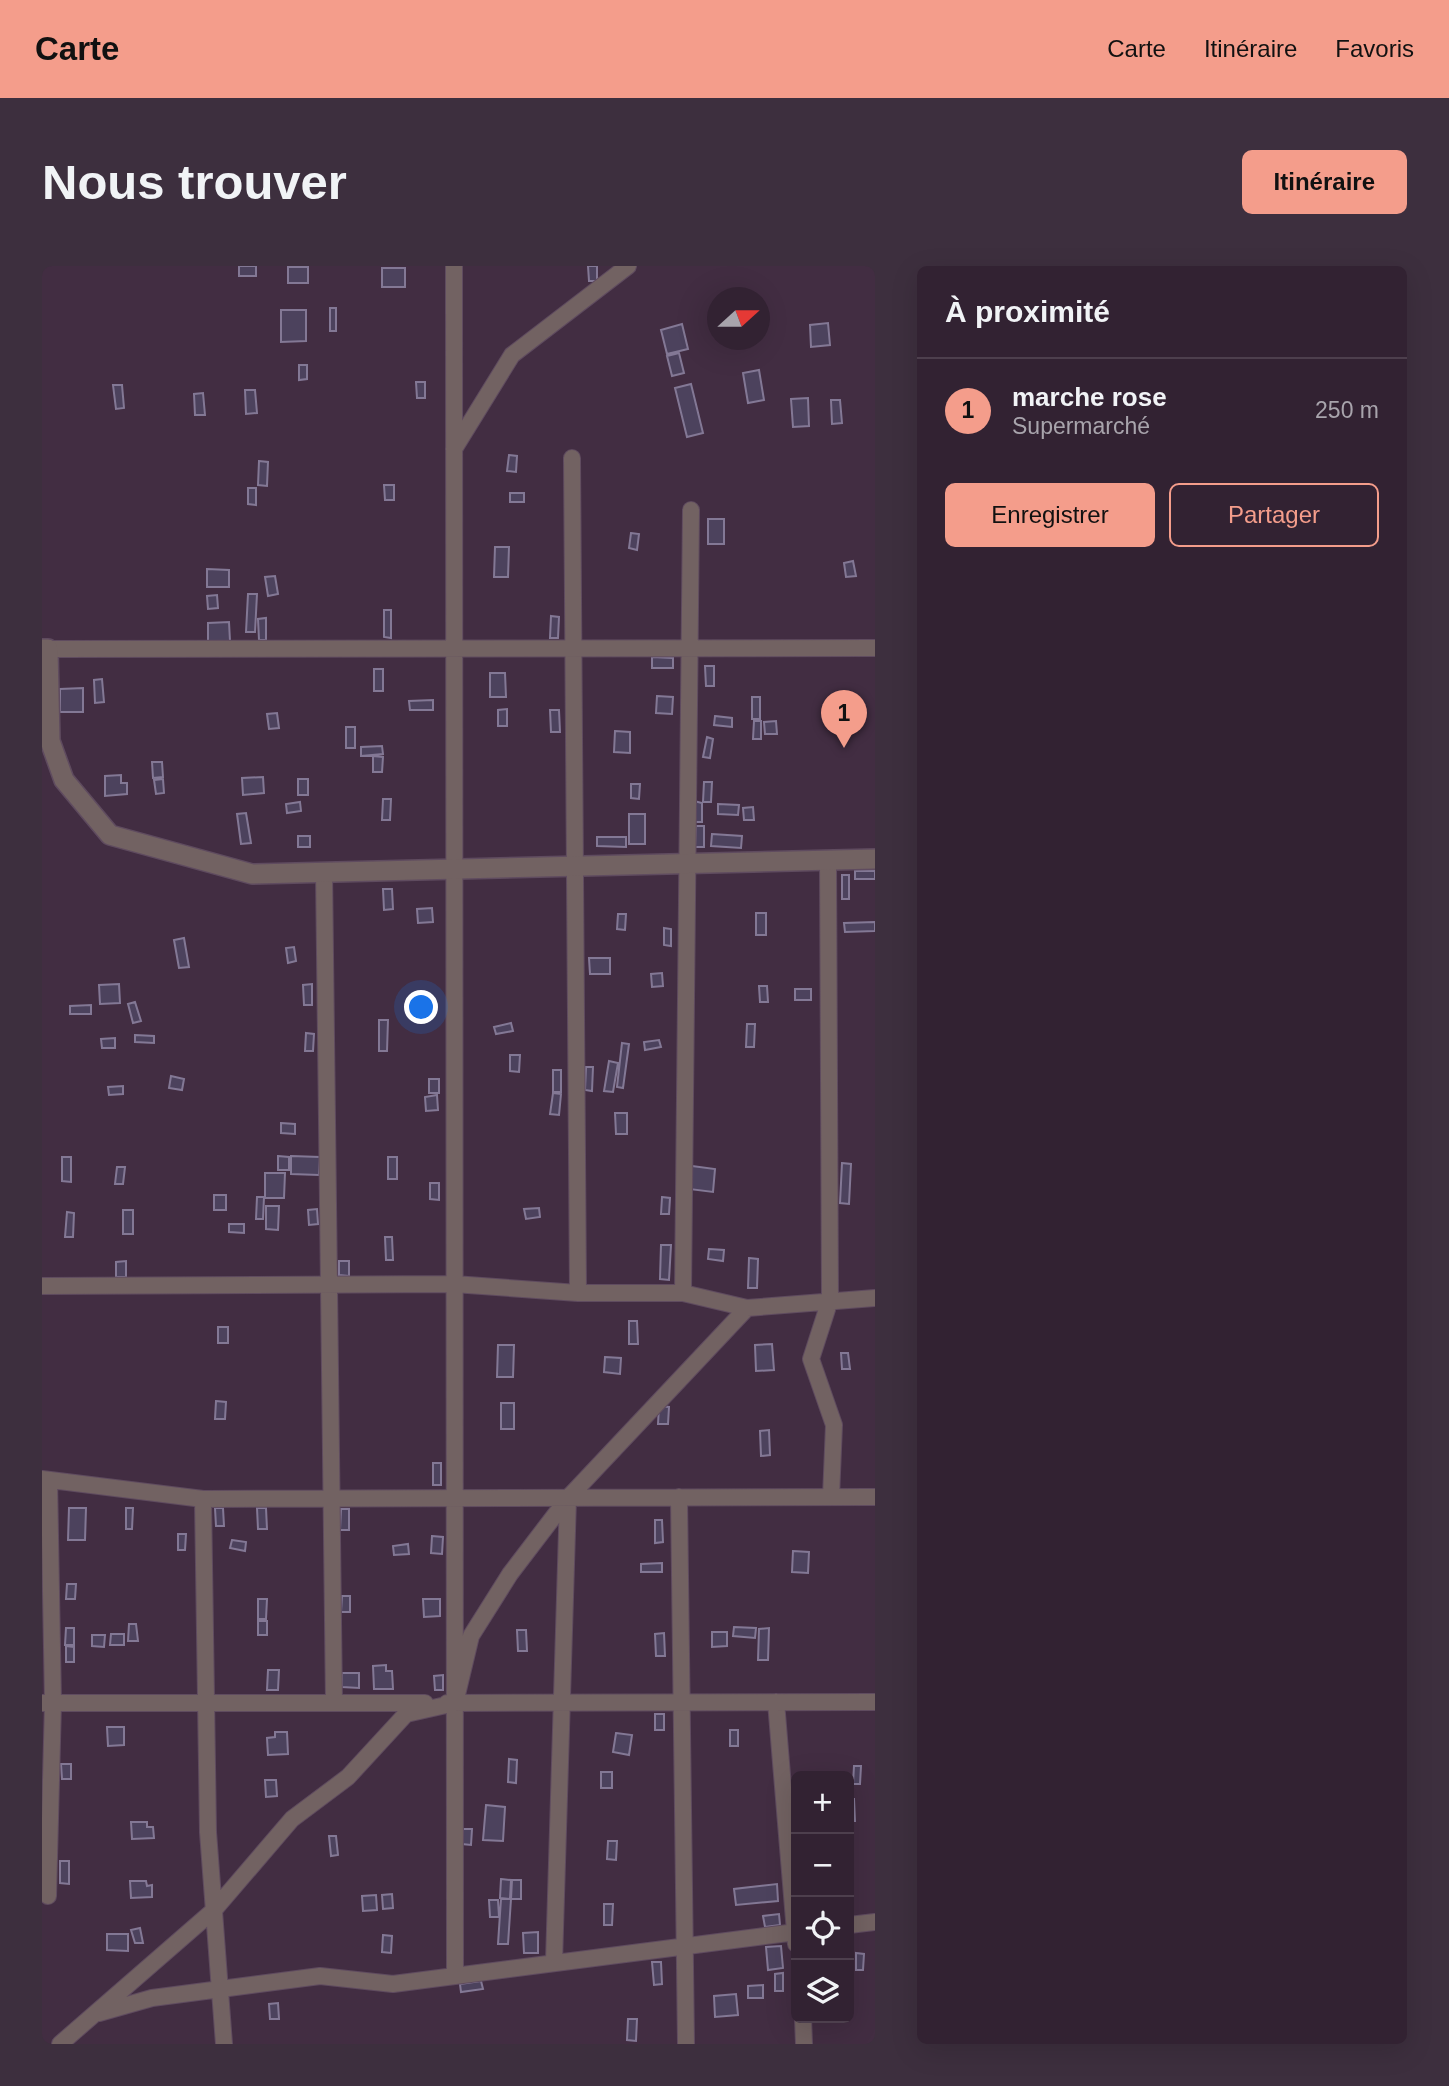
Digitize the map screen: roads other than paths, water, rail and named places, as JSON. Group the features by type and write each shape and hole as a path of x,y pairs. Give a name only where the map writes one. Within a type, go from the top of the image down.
{"street":[{"path":"454,266 455,1974"},
{"path":"454,449 512,355 628,266"},
{"path":"572,458 578,1293"},
{"path":"683,1293 691,510"},
{"path":"875,648 45,649 50,741 64,780 110,835 253,874 875,859"},
{"path":"828,860 830,1300 811,1359 834,1424 831,1497"},
{"path":"324,871 334,1703"},
{"path":"42,1286 454,1284 578,1293 683,1293 747,1308 875,1298"},
{"path":"455,1703 471,1636 510,1574 568,1498 747,1308"},
{"path":"48,1896 46,1480 203,1499 875,1497"},
{"path":"679,1497 686,2044"},
{"path":"554,1962 568,1498"},
{"path":"203,1499 208,1832 224,2044"},
{"path":"776,1702 793,1897"},
{"path":"47,1703 875,1702"},
{"path":"60,2044 214,1910 292,1819 348,1777 405,1714 455,1703"},
{"path":"854,1924 875,1922"},
{"path":"93,2014 152,1998 320,1976 393,1984 684,1946 791,1936"},
{"path":"803,2023 804,2044"}],"place":[{"name":"marche rose","path":"844,748"}]}
